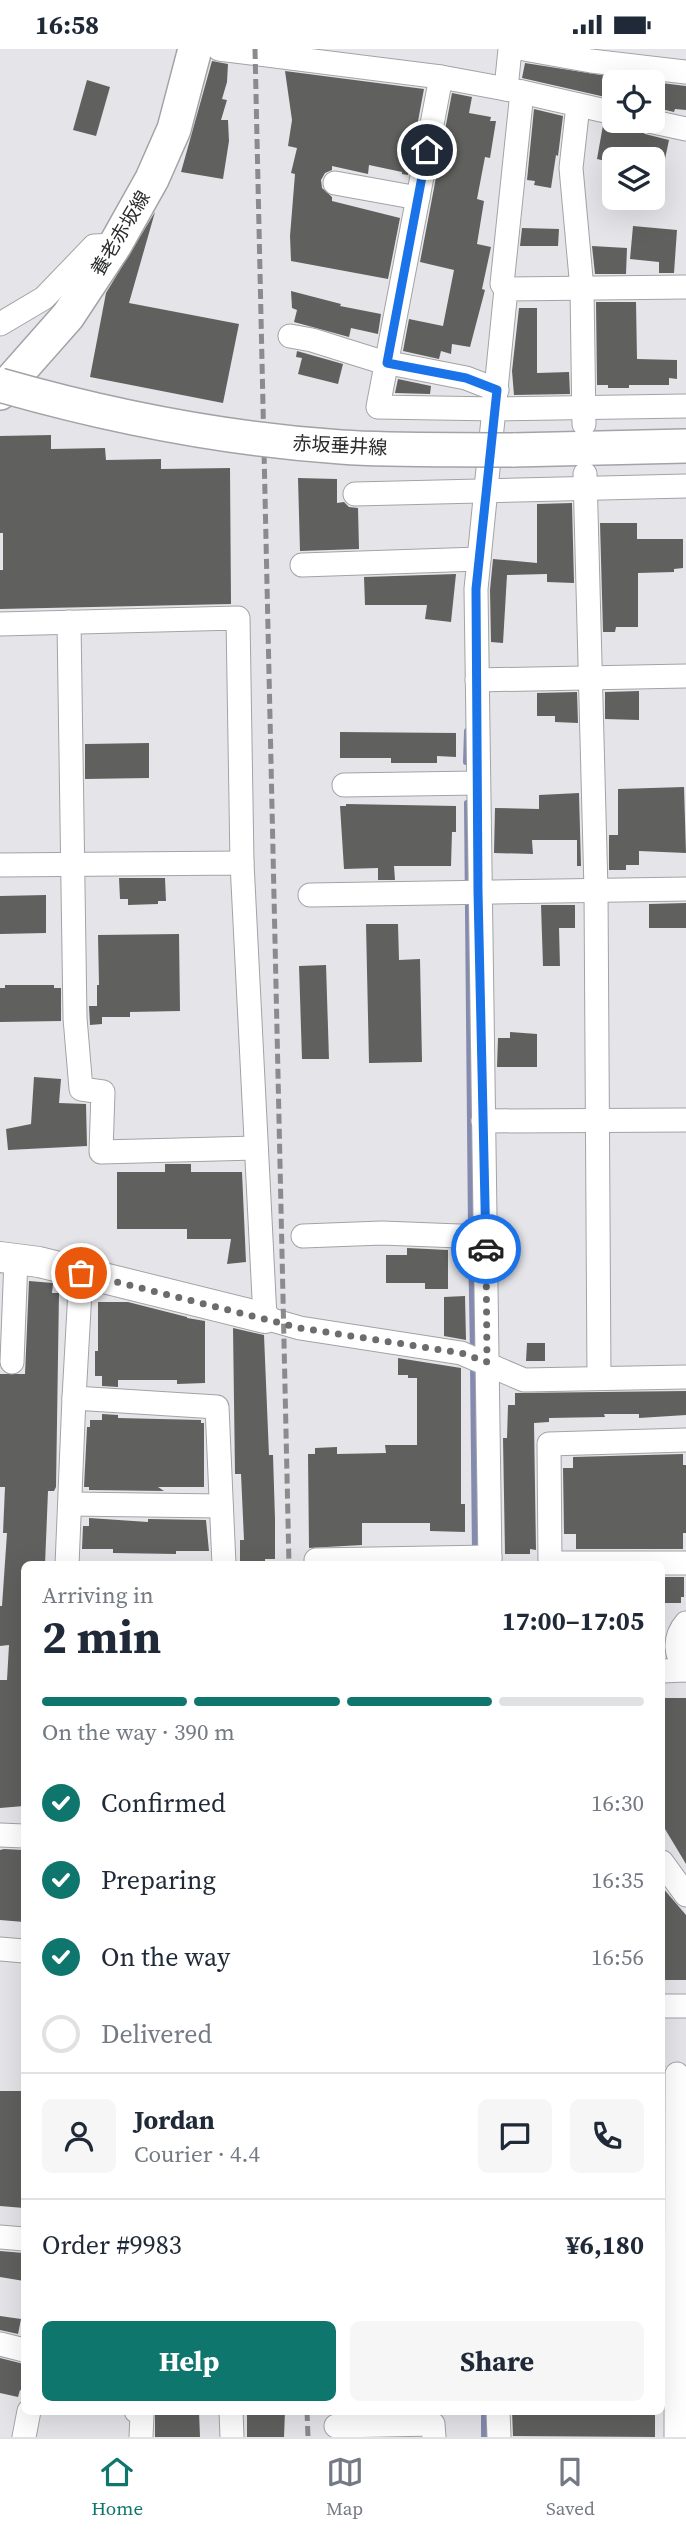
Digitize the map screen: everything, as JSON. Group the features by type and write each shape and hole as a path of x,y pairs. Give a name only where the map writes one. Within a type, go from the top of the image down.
{"main road":[{"name":"養老赤坂線","path":"0,393 68,316 114,245 152,179 174,129 195,49"},
{"name":"赤坂垂井線","path":"0,385 98,412 186,429 271,441 344,447 513,450 686,446"}],"street":[{"path":"219,49 441,77 602,110"},
{"path":"316,1561 482,1560 476,1237 483,1121 471,892 478,783 476,589 472,559 489,398 506,289 502,284 514,90 510,49"},
{"path":"526,49 591,61 686,72"},
{"path":"441,77 378,407 489,398 583,416 686,406"},
{"path":"579,105 572,168 582,289 583,416"},
{"path":"665,124 686,129"},
{"path":"335,183 418,198"},
{"path":"0,324 44,298 94,246 114,245"},
{"path":"506,289 686,287"},
{"path":"290,337 312,340 387,363 466,378 489,398"},
{"path":"585,481 596,890 599,1378"},
{"path":"355,494 479,491 585,481 686,486"},
{"path":"302,565 472,559"},
{"path":"0,624 238,618 242,863 265,1318"},
{"path":"69,622 75,1018 81,1089 103,1092 101,1152 256,1147"},
{"path":"477,680 686,676"},
{"path":"344,785 478,783"},
{"path":"0,865 242,863"},
{"path":"310,895 686,888"},
{"path":"483,1121 686,1120"},
{"path":"303,1236 382,1233 476,1237"},
{"path":"12,1362 8,1258 38,1262 300,1328 477,1359 524,1380 686,1377"},
{"path":"67,1561 81,1273"},
{"path":"74,1398 217,1407 224,1561"},
{"path":"550,1561 549,1444 686,1440"},
{"path":"70,1504 221,1506"},
{"path":"665,1563 686,1563"},
{"path":"665,1671 686,1670 677,1650 676,1626"},
{"path":"0,1835 21,1836"},
{"path":"665,1866 686,1895"},
{"path":"0,1949 21,1951"},
{"path":"665,2006 686,2006"},
{"path":"675,2074 676,2437"},
{"path":"0,2237 21,2239"},
{"path":"0,2344 21,2349"},
{"path":"24,2437 28,2415"},
{"path":"141,2437 142,2415"},
{"path":"231,2415 232,2437"},
{"path":"498,2415 499,2437"},
{"path":"336,2425 433,2424 434,2437"}],"building":[{"path":"212,61 228,64 222,99 227,100 221,120 228,120 229,141 223,179 181,172"},
{"path":"525,63 602,75 602,96 522,78"},
{"path":"285,71 424,89 408,175 369,165 368,174 332,166 332,170 325,173 321,180 322,188 332,197 332,201 400,218 388,279 291,261 290,236 295,174 291,173 297,148 288,146 292,120"},
{"path":"87,80 110,87 96,136 73,130"},
{"path":"665,83 686,86 686,110 675,109 674,112 665,110"},
{"path":"452,93 472,97 469,113 491,117 490,121 496,121 490,158 485,157 477,199 484,201 477,244 491,247 482,289 485,290 470,347 452,344 451,354 441,351 439,359 403,351 409,319 443,326 454,270 420,262"},
{"path":"534,109 563,116 551,188 534,185 535,181 527,180"},
{"path":"602,131 602,133 644,133 669,140 665,159 665,147 602,147 602,160 597,159"},
{"path":"155,212 129,303 239,324 223,403 90,377 106,293"},
{"path":"633,226 677,230 674,273 659,273 659,262 630,259"},
{"path":"522,228 559,229 558,246 520,246"},
{"path":"592,246 627,248 626,274 595,274"},
{"path":"291,291 341,304 340,306 381,314 378,334 351,328 349,337 294,322 297,310 292,308"},
{"path":"596,302 636,302 637,359 677,360 677,379 669,378 669,385 629,385 629,388 597,385"},
{"path":"519,308 537,308 537,373 569,372 570,394 514,395 512,371"},
{"path":"297,351 343,364 338,384 298,374 302,358 296,357"},
{"path":"398,379 431,386 430,394 395,393"},
{"path":"51,435 51,449 105,448 106,460 161,459 161,469 230,468 231,604 0,609 3,533 0,533 0,436"},
{"path":"298,478 337,479 337,503 344,502 349,507 358,508 359,549 300,551"},
{"path":"572,503 574,583 547,582 547,574 507,575 503,643 491,642 490,590 493,559 537,563 537,504"},
{"path":"600,523 637,523 637,539 683,539 683,568 674,569 674,572 638,573 638,627 616,627 615,632 603,632"},
{"path":"456,574 451,622 425,619 427,605 365,605 364,577"},
{"path":"639,691 639,720 605,719 605,692"},
{"path":"577,692 578,723 555,722 555,716 537,716 537,693"},
{"path":"340,732 456,733 456,757 437,756 437,763 391,763 391,758 340,758"},
{"path":"149,743 149,778 85,779 85,744"},
{"path":"684,787 686,853 639,851 639,865 626,865 626,870 609,870 609,835 618,835 618,789"},
{"path":"579,793 581,866 577,866 577,840 532,840 533,854 494,853 495,808 539,809 539,795"},
{"path":"340,806 456,806 456,832 452,832 451,866 394,866 395,880 378,880 378,868 344,869"},
{"path":"119,878 165,878 166,901 158,901 158,904 128,905 128,899 120,899"},
{"path":"46,895 46,933 0,934 0,896"},
{"path":"686,903 686,928 649,928 649,904"},
{"path":"541,905 575,905 575,928 559,928 560,966 543,966"},
{"path":"366,924 398,924 399,960 420,959 422,1062 369,1063"},
{"path":"179,934 180,1011 130,1012 130,1017 102,1017 102,1024 90,1025 89,1006 97,1006 99,985 98,935"},
{"path":"326,965 329,1059 302,1059 299,966"},
{"path":"5,985 54,985 54,988 61,988 61,1021 0,1022 0,988 5,988"},
{"path":"510,1032 537,1034 537,1067 497,1067 498,1038 510,1038"},
{"path":"34,1077 61,1079 59,1103 86,1104 87,1146 8,1150 6,1129 31,1124"},
{"path":"165,1164 191,1164 191,1172 242,1172 246,1262 227,1264 231,1239 187,1239 187,1229 117,1229 117,1172 165,1172"},
{"path":"407,1248 448,1250 448,1289 425,1289 425,1283 386,1283 386,1255 407,1255"},
{"path":"29,1281 53,1283 52,1293 59,1293 56,1487 54,1491 48,1491 45,1561 21,1561 21,1806 0,1808 0,1680 7,1680 9,1645 0,1646 0,1606 7,1533 3,1533 5,1487 0,1487 0,1374 25,1374"},
{"path":"465,1296 466,1340 444,1336 444,1297"},
{"path":"98,1302 128,1302 205,1321 205,1383 118,1380 118,1387 102,1386 102,1376 95,1376"},
{"path":"233,1328 264,1335 269,1455 273,1455 275,1519 275,1559 265,1561 240,1561 240,1540 244,1540 241,1474 235,1474"},
{"path":"527,1343 545,1343 545,1361 526,1361"},
{"path":"398,1358 461,1368 461,1504 465,1504 465,1532 430,1531 430,1523 362,1523 362,1545 309,1548 308,1454 315,1454 315,1448 337,1447 337,1454 386,1453 385,1445 417,1445 417,1378 398,1375"},
{"path":"686,1391 686,1415 639,1418 639,1414 604,1414 605,1417 549,1418 549,1422 534,1423 536,1550 530,1549 530,1554 505,1554 503,1438 507,1438 508,1405 515,1405 515,1393"},
{"path":"102,1414 118,1415 118,1418 201,1420 201,1423 204,1423 204,1487 158,1487 164,1491 89,1490 89,1487 84,1487 87,1427 90,1427 90,1420 102,1420"},
{"path":"683,1454 683,1465 686,1465 686,1533 683,1533 683,1549 576,1549 576,1534 564,1534 563,1468 573,1468 573,1457"},
{"path":"89,1518 148,1522 148,1519 206,1520 209,1551 176,1551 176,1554 113,1553 113,1549 82,1549 83,1526 89,1526"},
{"path":"665,1577 684,1577 684,1597 681,1597 681,1603 665,1603"},
{"path":"665,1698 686,1698 686,1864 665,1829"},
{"path":"0,1850 21,1850 21,1922 0,1920"},
{"path":"665,1890 686,1915 686,1980 665,1980"},
{"path":"0,2091 21,2091 21,2208 0,2206"},
{"path":"0,2251 21,2253 21,2280 0,2277"},
{"path":"0,2316 21,2319 18,2334 0,2330"},
{"path":"0,2358 21,2363 21,2390 18,2397 0,2393"},
{"path":"155,2415 199,2415 200,2437 155,2437"},
{"path":"247,2415 285,2415 284,2437 247,2437"},
{"path":"512,2415 655,2415 655,2437 513,2436"}],"waterway":[{"path":"466,762 467,731"},
{"path":"467,803 471,1232"},
{"path":"471,1242 473,1354"},
{"path":"473,1365 475,1554"},
{"path":"484,2415 484,2437"}],"railway":[{"path":"255,49 289,1561"},
{"path":"307,2415 308,2437"}],"way so far":[{"path":"81,1273 300,1328 461,1353 487,1362 486,1249"}],"route":[{"path":"427,150 387,363 466,378 497,390 476,589 478,892 486,1249"}]}
